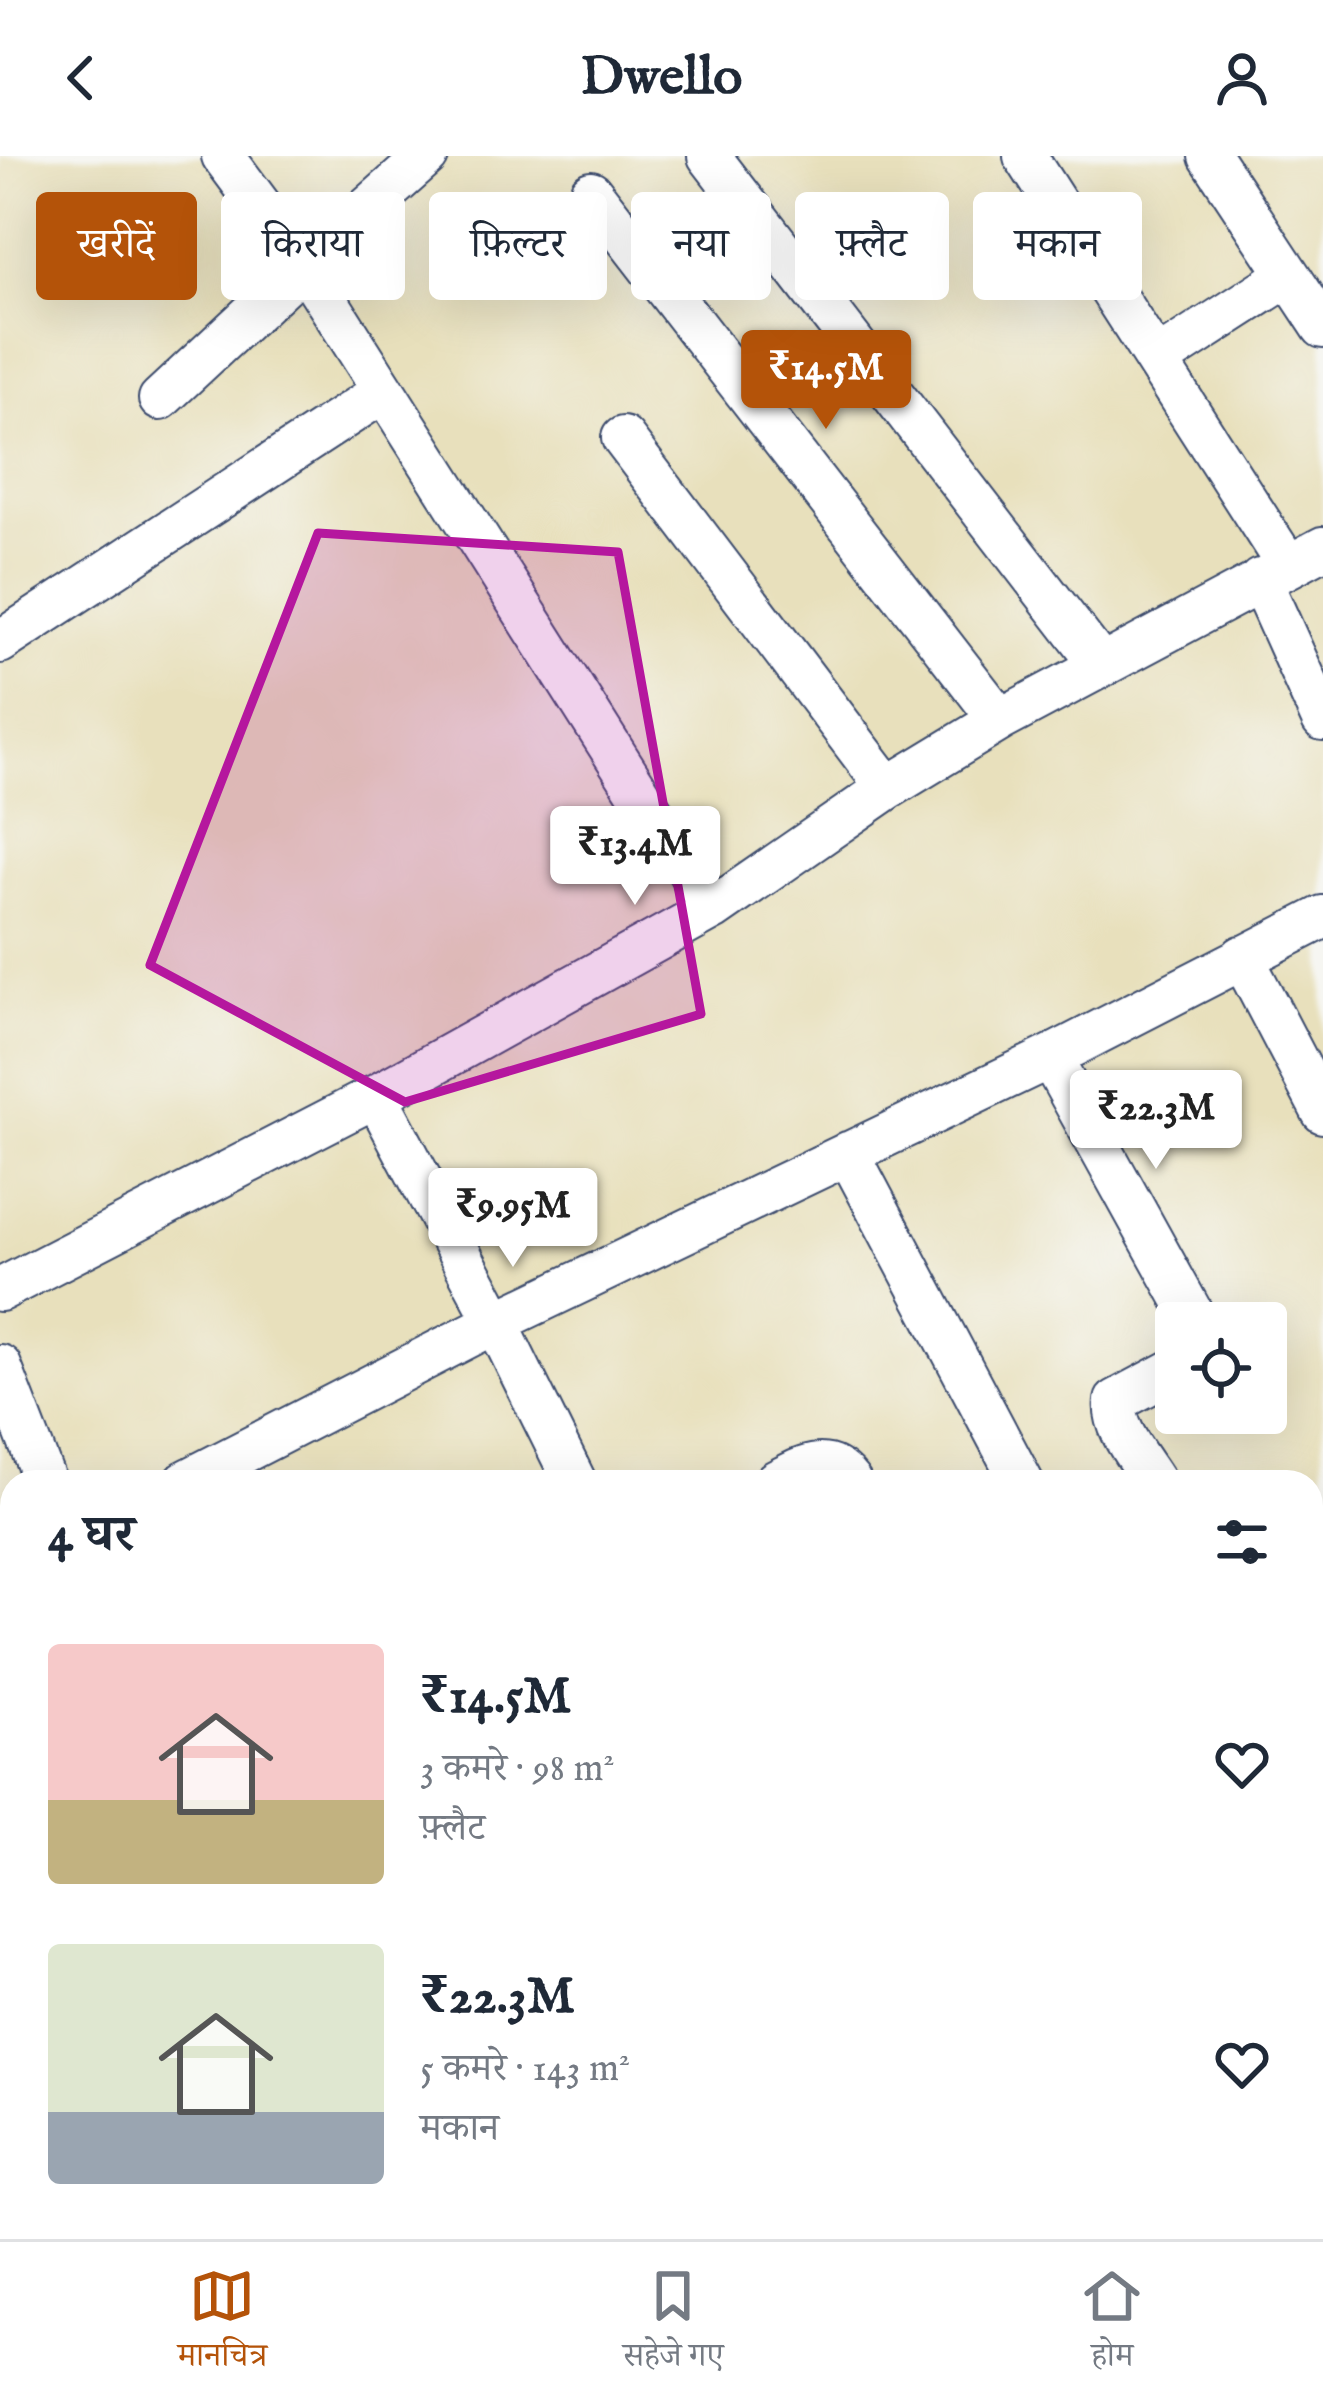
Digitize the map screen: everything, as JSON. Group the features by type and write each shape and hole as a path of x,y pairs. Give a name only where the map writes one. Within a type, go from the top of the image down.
{"street":[{"path":"223,156 250,192"},
{"path":"386,192 427,156"},
{"path":"709,156 1101,665"},
{"path":"1025,156 1290,564 1323,720"},
{"path":"1210,156 1323,328"},
{"path":"607,213 1000,719"},
{"path":"1157,361 1287,275"},
{"path":"160,399 266,300"},
{"path":"326,300 713,909"},
{"path":"0,642 384,391"},
{"path":"623,438 888,788"},
{"path":"0,1290 376,1096 713,909 888,788 1000,719 1290,564"},
{"path":"208,1470 496,1322 1050,1057 1323,917"},
{"path":"1242,957 1323,1112"},
{"path":"1050,1057 1185,1302"},
{"path":"376,1096 569,1470"},
{"path":"848,1153 1016,1470"},
{"path":"0,1366 40,1470"},
{"path":"1147,1470 1114,1409 1116,1401 1155,1380"},
{"path":"805,1470 820,1464 837,1470"}],"highlighted area":[{"path":"318,533 618,552 701,1014 405,1102 150,965"}]}
